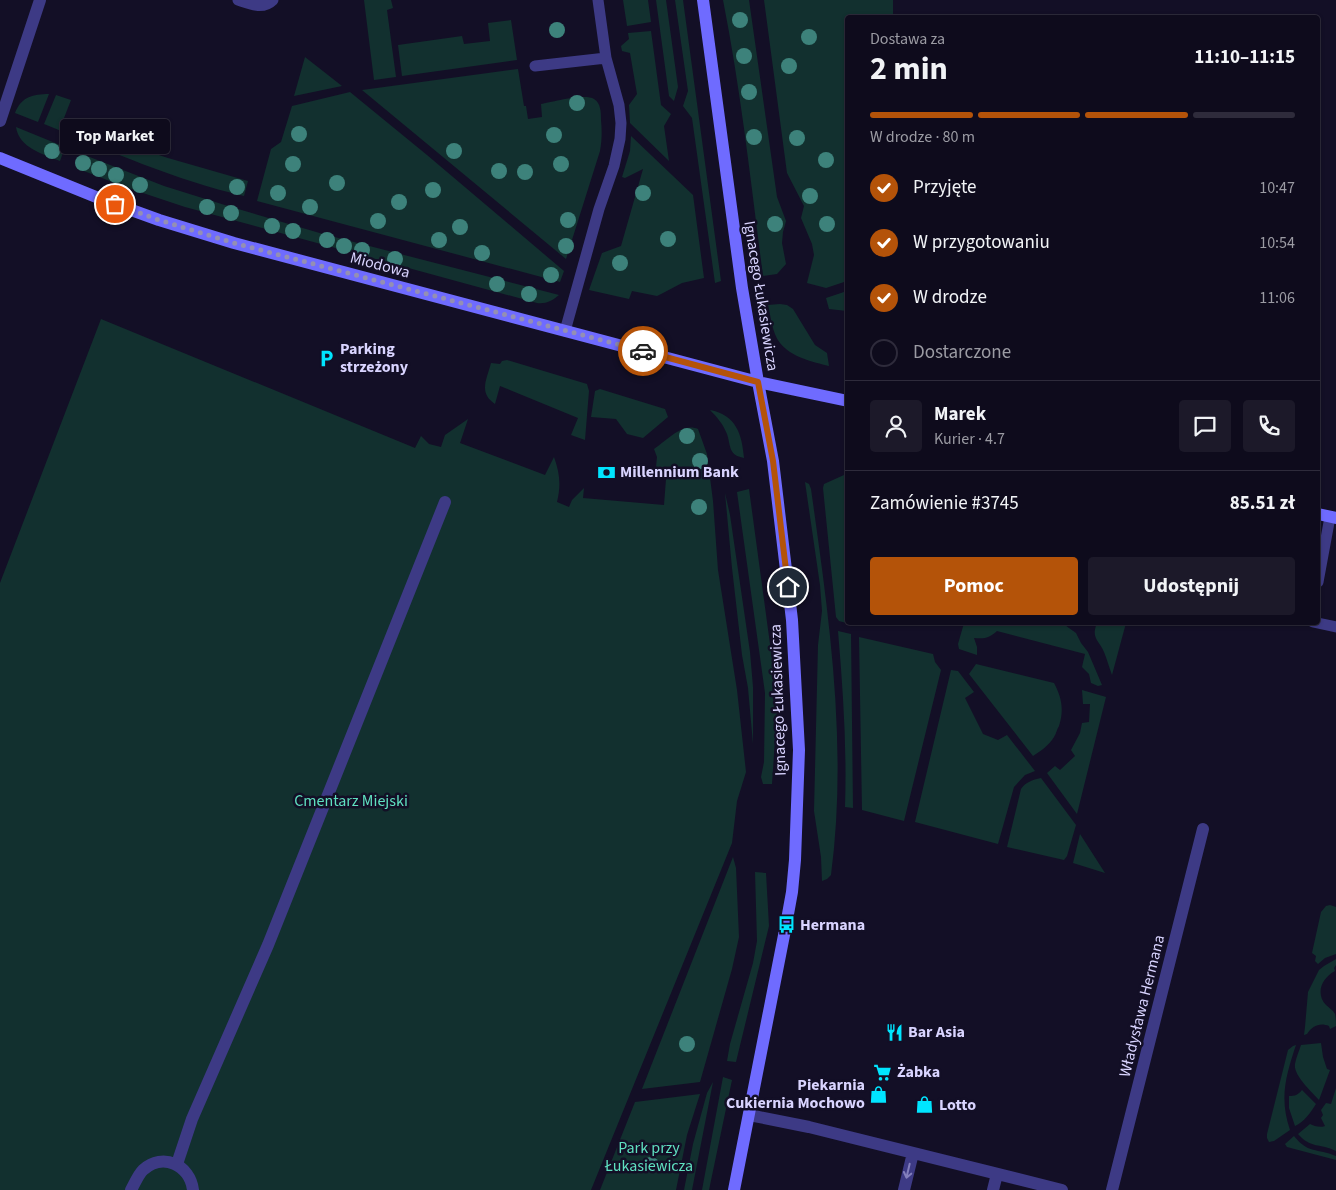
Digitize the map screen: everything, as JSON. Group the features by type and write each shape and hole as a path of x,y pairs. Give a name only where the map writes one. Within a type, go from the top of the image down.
{"street":[{"path":"0,121 40,0"},
{"name":"Ignacego Łukasiewicza","path":"703,0 742,288 773,461 785,553 792,620 799,750 792,892 734,1190"},
{"name":"Miodowa","path":"0,158 101,199 234,243 758,382 845,400"},
{"path":"178,1164 192,1119 268,945 446,502"},
{"name":"Władysława Hermana","path":"1112,1190 1203,829"},
{"path":"749,1114 912,1152 1062,1190"},
{"path":"904,1190 912,1152"},
{"path":"131,1190 142,1171 150,1165 168,1161 178,1164 185,1170 193,1190"},
{"path":"992,1190 997,1174"}],"lane":[{"path":"238,0 264,6 273,0"},
{"path":"565,331 599,209 614,166 620,139 619,105 606,58 598,0"},
{"path":"535,66 606,58"},
{"path":"1320,569 1328,516"},
{"path":"1320,624 1336,628"}],"green space":[{"path":"364,0 391,0 393,8 387,10 396,77 374,80"},
{"path":"623,0 648,0 651,22 627,26"},
{"path":"656,0 666,0 678,87 674,101 669,96"},
{"path":"675,0 683,0 721,281 715,283 692,118 683,106 688,91"},
{"path":"723,0 749,0 777,197 786,221 782,243 786,264 777,274 763,276 740,103"},
{"path":"764,0 893,0 893,15 845,15 845,282 826,288 807,283 814,255 812,244 801,218 804,206 787,173"},
{"path":"511,20 517,60 402,76 398,45 462,36 464,44 490,41 488,23"},
{"path":"651,31 661,105 671,114 664,126 669,161 630,123 629,105 637,94 630,53 622,51 621,46 629,39 628,33"},
{"path":"305,57 342,86 294,96"},
{"path":"518,69 528,119 542,117 541,104 568,99 590,97 598,103 600,108 602,132 600,151 566,259 362,90"},
{"path":"350,92 564,271 560,282 257,201 271,149 281,142 292,106"},
{"path":"49,94 38,122 15,113 20,104 27,98 35,95"},
{"path":"56,95 71,100 64,118 119,142 248,181 244,196 168,173 44,124"},
{"path":"16,127 65,147 60,161 39,153 27,145 18,134"},
{"path":"631,136 693,195 704,278 682,283 657,296 632,291 629,299 589,290 602,253 621,246 643,169 625,178 622,177 630,151"},
{"path":"82,154 164,186 228,206 323,234 559,295 549,302 537,303 185,207 76,168"},
{"path":"845,292 845,311 829,309 826,298"},
{"path":"768,305 787,305 793,309 815,345 827,353 829,366 809,361 796,355 780,343 773,330"},
{"name":"Cmentarz Miejski","path":"101,319 415,448 421,436 429,444 441,447 445,435 468,419 460,443 545,475 554,457 559,479 557,502 569,507 572,500 584,488 583,498 664,505 666,479 656,467 657,457 654,449 681,430 692,427 698,429 707,454 713,501 718,570 737,690 746,772 737,801 732,843 591,1190 0,1190 0,583"},
{"path":"507,360 587,384 589,391 585,440 571,435 578,418 500,386 495,404 490,400 485,390 485,385 491,363 500,364 502,361"},
{"path":"600,389 665,409 668,417 643,438 627,434 616,419 591,417 595,391"},
{"path":"710,410 726,416 732,421 742,441 744,458 735,455 724,427"},
{"path":"844,475 845,623 839,621 836,617 824,484"},
{"path":"805,482 809,484 811,489 824,585 830,633 837,730 836,827 831,875 822,881 821,857 814,811 818,645 822,611"},
{"path":"749,489 775,681 777,709 772,784 763,784 761,777 764,762 765,693 737,492"},
{"path":"725,493 730,515 750,652 753,687 753,744 748,688 742,655 732,568"},
{"path":"963,625 1065,625 1076,633 1088,652 1102,685 1098,686 1091,683 1089,674 1082,667 1085,654 997,631 987,637 974,638 977,655 959,649 958,644"},
{"path":"1096,625 1125,625 1112,675 1104,652 1096,638"},
{"path":"838,631 851,634 853,808 845,807 844,719"},
{"path":"859,637 933,654 935,662 941,670 904,821 862,810"},
{"path":"976,664 1054,683 1061,704 1061,720 1054,737 1033,756 969,674"},
{"path":"951,670 958,671 974,692 965,698 983,734 998,740 1007,735 1035,771 1025,775 1014,787 998,844 915,822"},
{"path":"1082,690 1106,697 1077,814 1047,773 1055,766 1060,770 1075,756 1071,750 1080,733 1082,723 1089,722 1090,704 1083,704"},
{"path":"1041,778 1076,825 1067,856 1064,860 1007,847 1021,789 1030,782"},
{"path":"1080,834 1105,873 1073,863"},
{"path":"733,857 736,868 739,937 732,969 700,1082 642,1089"},
{"path":"755,872 766,873 769,926 736,1062 727,1061 757,941"},
{"path":"1326,906 1336,907 1336,954 1325,958 1318,964 1315,961 1316,956 1312,953 1321,912"},
{"path":"1336,959 1335,971 1330,974 1321,986 1321,996 1326,1005 1335,1014 1336,1026 1330,1029 1329,1026 1319,1025 1304,1035 1308,992 1319,970"},
{"path":"1321,1043 1327,1069 1330,1070 1319,1100 1300,1078 1295,1064 1301,1045"},
{"path":"1296,1045 1289,1066 1284,1097 1290,1130 1274,1141 1269,1142 1267,1134 1288,1050"},
{"path":"723,1077 732,1080 709,1190 702,1190"},
{"path":"713,1082 692,1190 684,1190 693,1144 707,1093"},
{"path":"1336,1088 1336,1151 1307,1142 1298,1134 1310,1124 1319,1127 1325,1126 1321,1118 1323,1115 1321,1110 1326,1103 1331,1104"},
{"path":"1302,1090 1316,1104 1310,1113 1295,1126 1289,1108 1289,1096 1296,1095"},
{"name":"Park przy Łukasiewicza","path":"700,1094 687,1135 676,1190 600,1190 635,1102"},
{"path":"1294,1136 1304,1146 1336,1156 1336,1160 1287,1147 1285,1144"}],"way so far":[{"path":"115,204 159,220 234,243 643,351"}],"place":[{"name":"Top Market","path":"115,204"},
{"name":"Parking strzeżony","path":"326,358"},
{"name":"Millennium Bank","path":"606,472"},
{"name":"Hermana","path":"786,925"},
{"name":"Bar Asia","path":"894,1032"},
{"name":"Żabka","path":"883,1072"},
{"name":"Piekarnia Cukiernia Mochowo","path":"879,1094"},
{"name":"Lotto","path":"925,1105"}],"route":[{"path":"643,351 758,382 773,461 788,587"}]}
